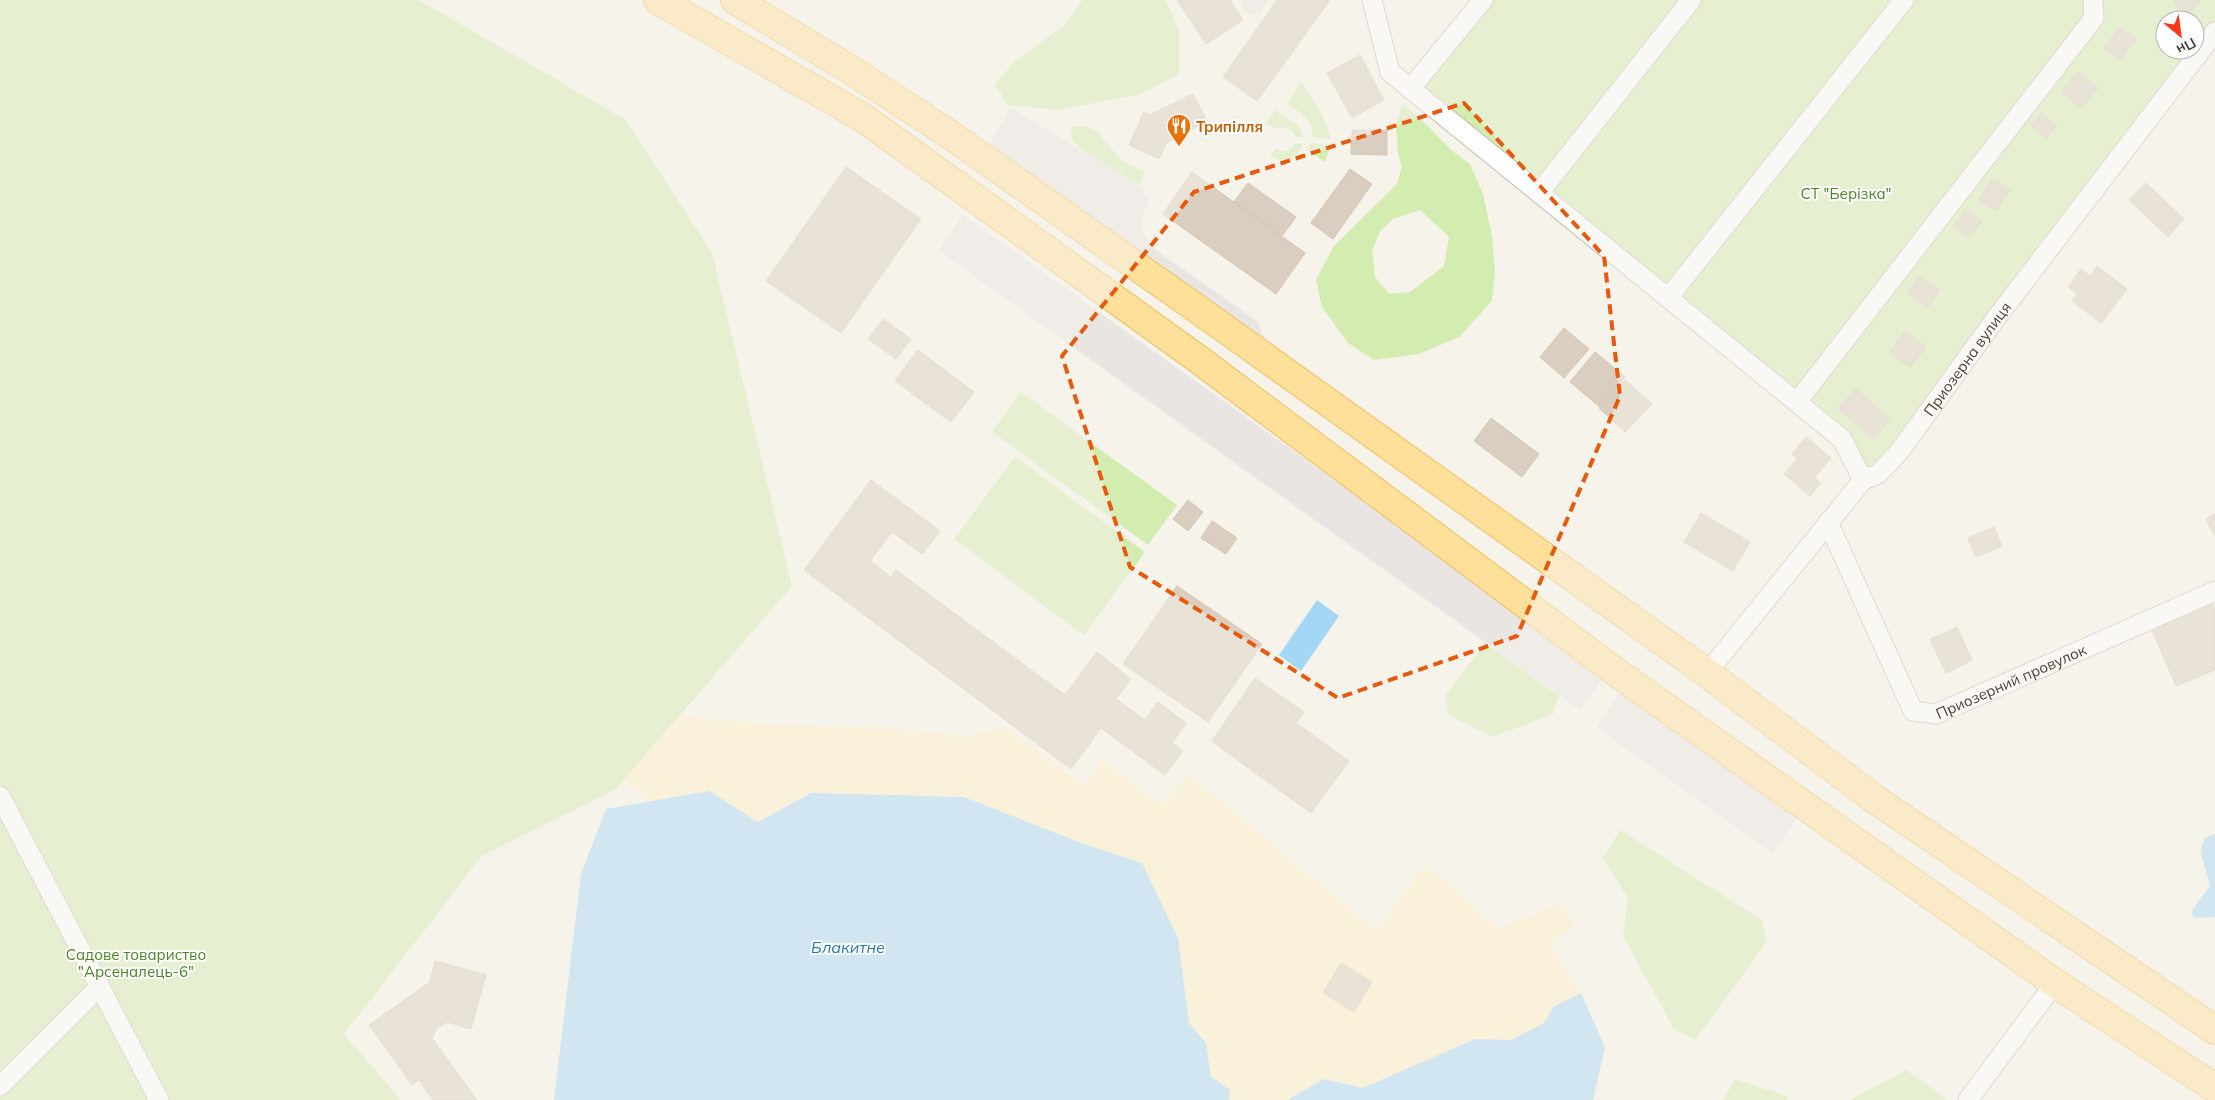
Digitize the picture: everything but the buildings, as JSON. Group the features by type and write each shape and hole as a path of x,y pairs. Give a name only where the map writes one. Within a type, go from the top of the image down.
{"main road":[{"path":"658,0 862,117 1194,356 1620,675 2055,983 2215,1088"},
{"path":"734,0 851,70 957,140 1708,673 1872,798 2215,1030"}],"street":[{"path":"1372,0 1390,72 1842,439 1863,480"},
{"path":"1410,88 1484,0"},
{"path":"1539,193 1691,0"},
{"path":"1668,298 1904,0"},
{"path":"1797,402 2094,18 2094,0"},
{"name":"Приозерна вулиця","path":"1708,673 1863,480 1878,474 1899,452 1997,317 2215,32"},
{"name":"Приозерний провулок","path":"1828,522 1913,712 1936,714 2215,591"},
{"path":"0,796 6,823 100,986 159,1100"},
{"path":"1968,1100 2055,983"},
{"path":"0,1086 100,986"}],"highlighted area":[{"path":"1464,103 1604,256 1620,396 1517,636 1338,698 1130,567 1062,356 1194,192"}],"green space":[{"name":"Садове товариство \"Арсеналець-6\"","path":"0,0 419,0 626,120 712,253 792,586 615,790 482,856 344,1034 401,1100 0,1100"},
{"path":"1082,0 1166,0 1179,31 1179,74 1141,94 1058,110 1008,105 995,85 1014,62 1064,26"},
{"name":"СТ \"Берізка\"","path":"1482,0 2215,0 2215,32 2205,45 2205,10 2155,10 2155,60 2194,60 1899,452 1863,480 1842,439 1410,89"},
{"path":"1301,82 1324,118 1330,133 1330,139 1312,137 1311,126 1305,117 1287,104"},
{"path":"1403,104 1424,122 1451,150 1470,164 1483,194 1492,236 1495,272 1492,301 1459,337 1419,354 1374,360 1348,343 1322,307 1316,280 1333,247 1397,184 1402,167 1398,154 1396,123","holes":["1420,210 1449,237 1444,266 1410,292 1389,294 1375,277 1372,251 1380,231 1393,219"]},
{"path":"1275,110 1299,126 1303,137 1296,137 1293,132 1283,127 1276,129 1266,123"},
{"path":"1086,126 1098,132 1121,160 1144,171 1139,186 1085,152 1072,140 1071,127"},
{"path":"1294,143 1303,144 1294,157 1281,160 1270,156 1276,149 1284,152 1293,147"},
{"path":"1310,143 1331,145 1325,162 1308,151"},
{"path":"1021,392 1177,505 1148,545 992,432"},
{"path":"1015,457 1145,552 1084,635 954,539"},
{"path":"1485,643 1559,696 1553,714 1493,737 1447,714 1446,695"},
{"path":"1620,830 1762,920 1767,942 1695,1040 1674,1029 1623,936 1628,898 1603,858"},
{"path":"1906,1070 1948,1100 1850,1100"},
{"path":"1735,1079 1787,1096 1787,1100 1723,1100"}],"sand":[{"path":"679,716 760,724 889,728 967,736 1005,727 1085,787 1102,760 1163,805 1189,774 1376,931 1426,864 1498,929 1563,903 1576,926 1551,945 1581,993 1553,1007 1544,1023 1511,1040 1475,1039 1363,1088 1324,1079 1287,1100 1229,1100 1230,1090 1211,1077 1206,1043 1189,1023 1178,938 1141,863 1081,843 964,797 811,793 758,822 709,791 649,802 624,779"}],"shaded area":[{"path":"1238,0 1269,0 1260,14 1248,15"},
{"path":"1010,108 1136,182 1149,199 1142,218 1142,228 1150,246 1257,321 1265,340 1110,235 990,144"},
{"path":"963,215 1606,674 1580,710 939,251"},
{"path":"1623,687 1798,815 1773,853 1597,728"}],"water":[{"path":"1317,600 1339,616 1301,671 1279,655"},
{"name":"Блакитне","path":"709,791 758,822 811,793 964,797 1081,843 1142,863 1178,938 1189,1023 1206,1043 1211,1077 1230,1090 1229,1100 554,1100 581,874 606,809"},
{"path":"2215,834 2215,917 2195,918 2192,914 2193,909 2210,886 2201,848 2205,838"},
{"path":"1581,993 1605,1047 1593,1100 1287,1100 1324,1079 1363,1088 1475,1039 1511,1040 1544,1023 1553,1007"}],"place":[{"name":"Трипілля","path":"1179,147"}]}
